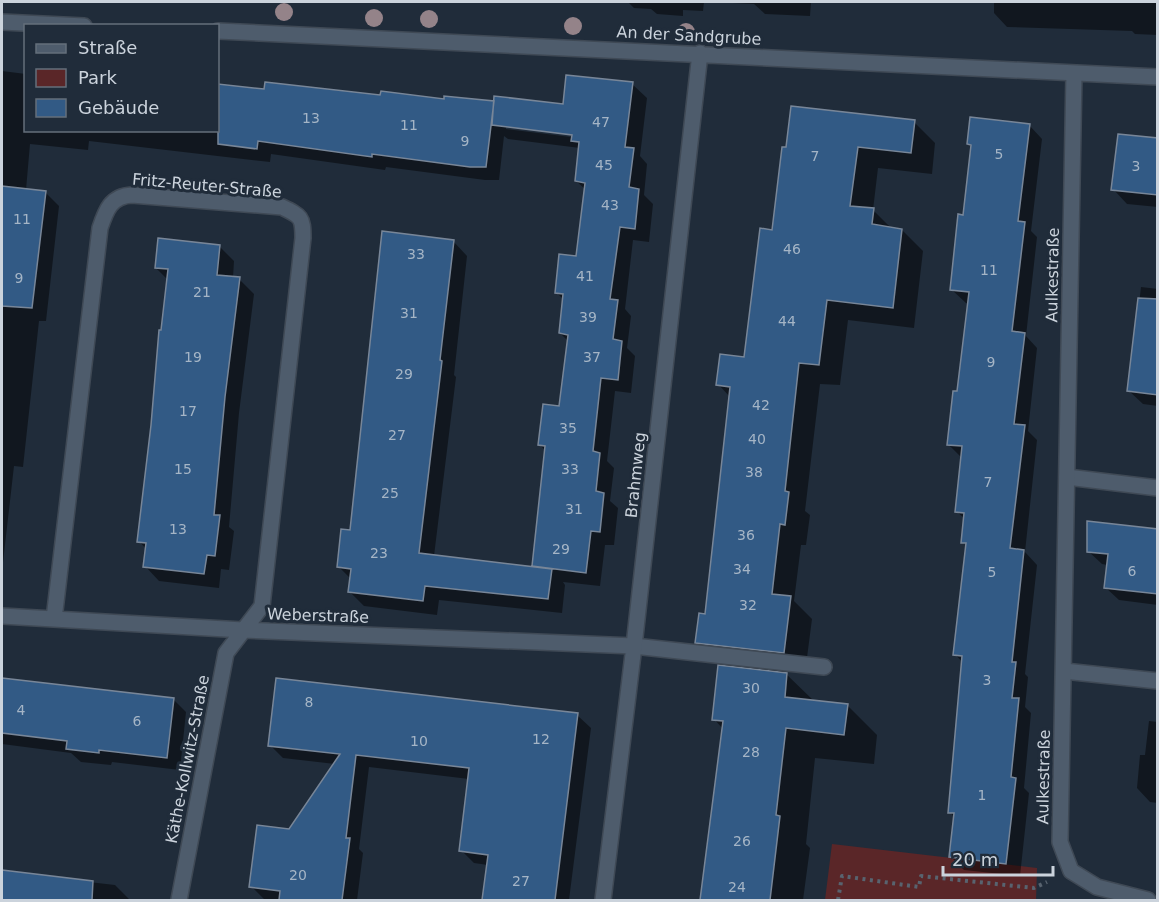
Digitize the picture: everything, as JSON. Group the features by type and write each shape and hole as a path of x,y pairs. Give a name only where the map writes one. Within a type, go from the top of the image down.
{"street":[{"path":"2,22 43,24"},
{"name":"An der Sandgrube","path":"219,31 1158,77"},
{"name":"Brahmweg","path":"603,900 634,646 700,53"},
{"name":"Aulkestraße","path":"1071,871 1060,842 1074,73"},
{"name":"Fritz-Reuter-Straße","path":"54,619 100,228 106,210 114,199 122,195 132,195 282,207 301,218 303,225 262,606 243,630"},
{"path":"1067,477 1158,488"},
{"name":"Weberstraße","path":"2,616 243,630 634,646 824,667"},
{"name":"Käthe-Kollwitz-Straße","path":"179,900 226,653 243,630"},
{"path":"1064,671 1158,681"},
{"path":"1071,871 1097,887 1148,900"}],"path":[{"path":"838,900 842,876 919,887 921,876 1034,888 1071,871"}],"green space":[{"path":"832,844 1037,868 1036,900 825,900"}],"building":[{"path":"566,75 633,82 625,147 634,148 629,187 639,189 635,229 620,227 610,299 618,300 613,339 622,341 618,380 601,378 593,451 600,453 596,491 604,493 600,532 591,531 586,573 532,566 545,446 538,445 543,404 559,406 568,335 559,333 563,294 555,293 559,254 576,256 585,183 575,181 579,142 571,141 572,135 492,125 494,96 563,104"},
{"path":"265,82 380,95 381,91 444,99 444,96 494,101 486,167 470,167 372,154 372,157 258,141 257,149 218,144 219,84 264,89"},
{"path":"791,106 915,120 911,153 858,147 850,206 874,208 872,224 902,229 893,308 827,300 819,365 799,363 785,491 789,492 785,525 780,524 772,594 791,596 784,653 695,643 699,613 705,614 730,387 716,385 720,354 744,357 760,228 772,230 782,147 786,147"},
{"path":"970,117 1030,124 1018,221 1025,222 1012,331 1025,333 1014,424 1025,425 1010,548 1024,550 1012,662 1016,662 1012,698 1019,698 1011,777 1016,778 1006,864 949,857 954,813 948,813 962,656 953,655 966,543 961,543 964,513 955,512 962,446 947,445 953,391 957,391 969,292 950,290 958,214 963,215 971,145 967,144"},
{"path":"1118,134 1158,138 1158,195 1111,190"},
{"path":"2,186 46,191 32,308 2,306"},
{"path":"382,231 454,240 419,553 552,569 548,599 425,586 423,601 348,592 351,569 337,567 341,529 350,530"},
{"path":"158,238 220,245 217,275 240,277 225,397 214,515 220,515 215,556 207,555 204,574 143,567 146,543 137,542 151,425 159,330 161,330 168,269 155,268"},
{"path":"1138,298 1158,299 1158,395 1127,391"},
{"path":"1087,521 1158,529 1158,594 1104,588 1108,554 1087,552"},
{"path":"718,665 787,673 785,697 848,704 844,735 786,728 776,815 780,816 770,900 700,900 723,721 712,720"},
{"path":"2,678 174,698 167,758 99,750 99,753 66,749 67,741 2,733"},
{"path":"276,678 578,713 555,900 482,900 488,855 459,851 469,768 356,755 346,838 350,838 342,900 279,900 280,891 249,887 257,825 289,829 340,754 268,746"},
{"path":"2,870 93,881 92,900 2,900"}]}
